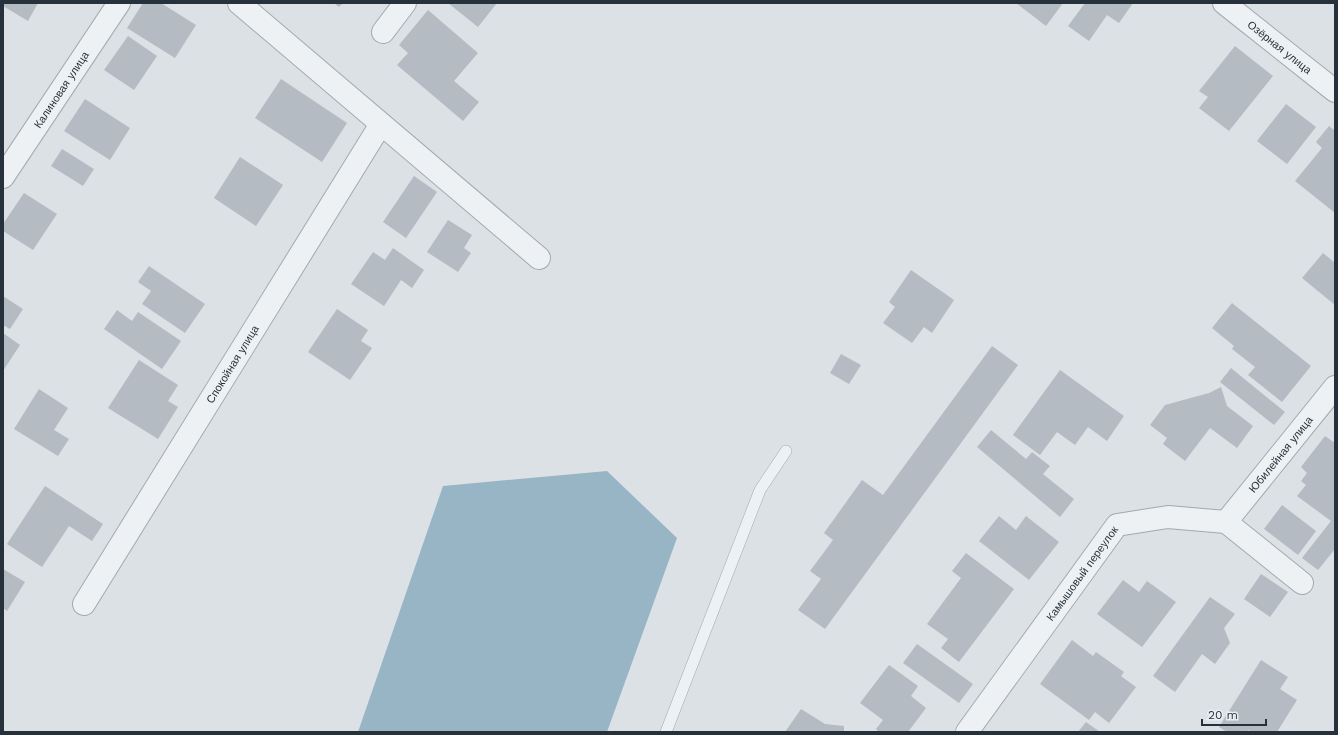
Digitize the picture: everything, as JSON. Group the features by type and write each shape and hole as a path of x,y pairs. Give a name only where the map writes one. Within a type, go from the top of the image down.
{"street":[{"name":"Калиновая улица","path":"3,177 119,3"},
{"path":"239,3 538,258"},
{"path":"383,32 405,3"},
{"name":"Озёрная улица","path":"1224,3 1335,91"},
{"name":"Спокойная улица","path":"84,604 381,124"},
{"name":"Юбилейная улица","path":"1226,522 1335,386"},
{"name":"Камышовый переулок","path":"967,732 1117,525 1168,517 1226,522"},
{"path":"1226,522 1302,583"}],"lane":[{"path":"666,732 760,490 786,451"}],"water":[{"path":"607,471 677,538 607,732 358,732 443,486"}],"building":[{"path":"3,3 38,3 28,21 3,6"},
{"path":"143,3 161,3 196,25 175,58 127,28"},
{"path":"334,3 343,3 339,7"},
{"path":"448,3 497,3 478,27"},
{"path":"1016,3 1063,3 1046,26"},
{"path":"1085,3 1133,3 1119,23 1107,15 1089,41 1068,26"},
{"path":"428,10 478,53 454,81 479,102 463,121 397,65 408,53 399,45"},
{"path":"128,36 157,56 134,90 104,70"},
{"path":"1235,46 1273,76 1229,131 1199,108 1208,97 1199,91"},
{"path":"281,79 347,123 322,162 255,118"},
{"path":"85,99 130,128 110,160 64,131"},
{"path":"1286,104 1316,127 1287,164 1257,141"},
{"path":"1329,126 1335,131 1335,213 1295,181 1322,148 1316,142"},
{"path":"62,149 94,169 83,186 51,166"},
{"path":"240,157 283,185 256,226 214,198"},
{"path":"414,176 437,192 406,238 383,222"},
{"path":"24,193 57,214 33,250 3,231 3,224"},
{"path":"448,220 472,235 464,248 471,253 458,272 427,252"},
{"path":"393,248 424,270 412,288 401,280 384,306 351,284 373,252 385,260"},
{"path":"1323,253 1335,263 1335,305 1302,278"},
{"path":"149,266 205,304 185,333 142,304 151,291 138,282"},
{"path":"911,270 954,300 932,333 924,327 912,343 883,323 895,307 889,302"},
{"path":"3,296 23,309 10,329 3,325"},
{"path":"1232,303 1311,366 1282,402 1248,375 1255,367 1232,349 1234,346 1212,328"},
{"path":"337,309 368,330 361,341 372,348 350,380 308,352"},
{"path":"117,310 132,321 138,312 181,341 162,369 104,329"},
{"path":"3,333 20,345 3,371"},
{"path":"992,346 1018,365 825,629 798,610 821,579 810,571 833,540 824,533 862,480 883,495"},
{"path":"841,354 861,365 849,384 830,373"},
{"path":"139,360 178,385 168,401 178,407 158,439 108,408"},
{"path":"1231,368 1285,412 1274,425 1220,382"},
{"path":"1060,370 1124,416 1107,441 1088,427 1075,445 1057,432 1040,455 1013,435"},
{"path":"1221,387 1227,406 1253,426 1237,448 1210,428 1185,461 1163,444 1167,438 1150,425 1165,405 1209,393"},
{"path":"39,389 68,408 54,430 69,439 58,456 14,429"},
{"path":"991,430 1026,459 1032,452 1050,466 1043,474 1074,499 1060,517 977,447"},
{"path":"1325,436 1335,443 1335,549 1318,570 1302,558 1331,521 1297,496 1306,485 1301,481 1307,473 1301,467"},
{"path":"45,486 103,524 92,541 69,526 42,567 7,544"},
{"path":"1282,505 1316,531 1298,555 1264,529"},
{"path":"999,516 1016,530 1026,516 1059,542 1029,580 979,541"},
{"path":"966,553 1014,589 959,662 941,648 948,639 927,624 961,578 952,571"},
{"path":"3,569 25,582 7,611 3,608"},
{"path":"1261,574 1288,592 1270,617 1244,599"},
{"path":"1123,580 1139,592 1147,581 1176,602 1142,647 1097,614"},
{"path":"1210,597 1235,614 1224,628 1230,643 1215,664 1202,654 1175,692 1153,676"},
{"path":"1072,640 1093,656 1096,652 1124,672 1121,676 1136,687 1109,723 1095,712 1089,720 1040,684"},
{"path":"917,644 973,684 959,703 903,663"},
{"path":"1261,660 1288,677 1280,689 1297,700 1277,732 1252,732 1248,730 1247,732 1227,732 1219,727"},
{"path":"889,665 918,686 911,696 926,708 908,732 879,732 876,729 883,720 860,703"},
{"path":"801,709 825,724 844,726 844,732 785,732"},
{"path":"1086,722 1100,732 1078,732"}]}
